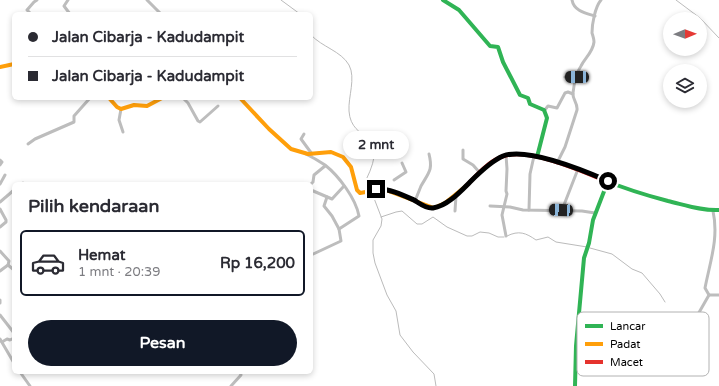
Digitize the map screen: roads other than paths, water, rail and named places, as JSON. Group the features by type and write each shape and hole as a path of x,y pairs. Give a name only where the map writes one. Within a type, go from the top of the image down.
{"street":[{"path":"29,12 27,10 37,0"},
{"path":"68,0 64,6 68,12"},
{"path":"147,0 159,12"},
{"path":"443,0 459,10 490,46 498,47 503,62 520,94 527,97 531,104 543,108 547,118 530,174 529,210"},
{"path":"572,0 575,8 595,16"},
{"path":"557,163 577,110 577,105 573,94 581,65 590,54 594,39 592,30 600,1"},
{"path":"0,67 12,64"},
{"path":"565,77 577,77"},
{"path":"544,111 548,106 558,107 566,93 573,94"},
{"path":"28,144 35,139 74,122 74,116 81,110 88,100"},
{"path":"111,100 121,109 134,105 147,106 158,100"},
{"path":"184,100 200,122 218,106"},
{"path":"242,100 287,147 293,150 312,154 330,152 343,157 351,167 358,191 362,193 372,190 386,189 432,208 440,206 456,196 496,160 506,155 519,154 557,163 642,194 702,210 719,210"},
{"path":"121,109 119,120 123,132"},
{"path":"304,134 301,139 312,154"},
{"path":"463,150 462,159 473,165 480,173"},
{"path":"306,153 336,175 350,195 360,216 339,229"},
{"path":"415,201 430,172 431,163 429,154"},
{"path":"506,155 507,194 502,218 506,236"},
{"path":"0,160 2,162 0,165"},
{"path":"394,180 406,172 402,163"},
{"path":"313,182 314,175 325,166"},
{"path":"562,210 578,170"},
{"path":"0,184 5,175"},
{"path":"580,312 584,258 588,248 592,222 608,181"},
{"path":"313,191 332,198 344,186"},
{"path":"0,202 12,192"},
{"path":"455,211 456,196"},
{"path":"313,254 341,241 339,229 332,216 324,206 327,197"},
{"path":"490,206 529,210 585,211 595,213"},
{"path":"0,209 6,222 0,227"},
{"path":"710,295 705,288 714,253 715,221 713,211"},
{"path":"0,251 8,260 8,265 12,268"},
{"path":"0,272 8,265"},
{"path":"710,295 719,294"},
{"path":"700,312 710,295"},
{"path":"0,315 12,330"},
{"path":"12,339 1,341 12,360"},
{"path":"575,386 577,349"},
{"path":"21,374 30,386"},
{"path":"231,386 240,374"}],"waterway":[{"path":"281,0 297,12"},
{"path":"676,0 700,18 719,38"},
{"path":"313,37 346,60 351,70 352,76 349,106 351,121 356,129 372,144 374,152 373,164 366,180 371,190"},
{"path":"372,193 382,219 381,226 373,240 375,263 387,295 396,311 400,335 413,352 434,374 436,386"},
{"path":"381,217 402,211 417,224 422,224 433,217 447,227 467,236 472,236 480,232 489,233 498,237 504,237"},
{"path":"507,236 515,233 522,233 536,240 548,237 556,242 587,247"},
{"path":"590,248 612,254 632,269 642,273 665,302"}]}
